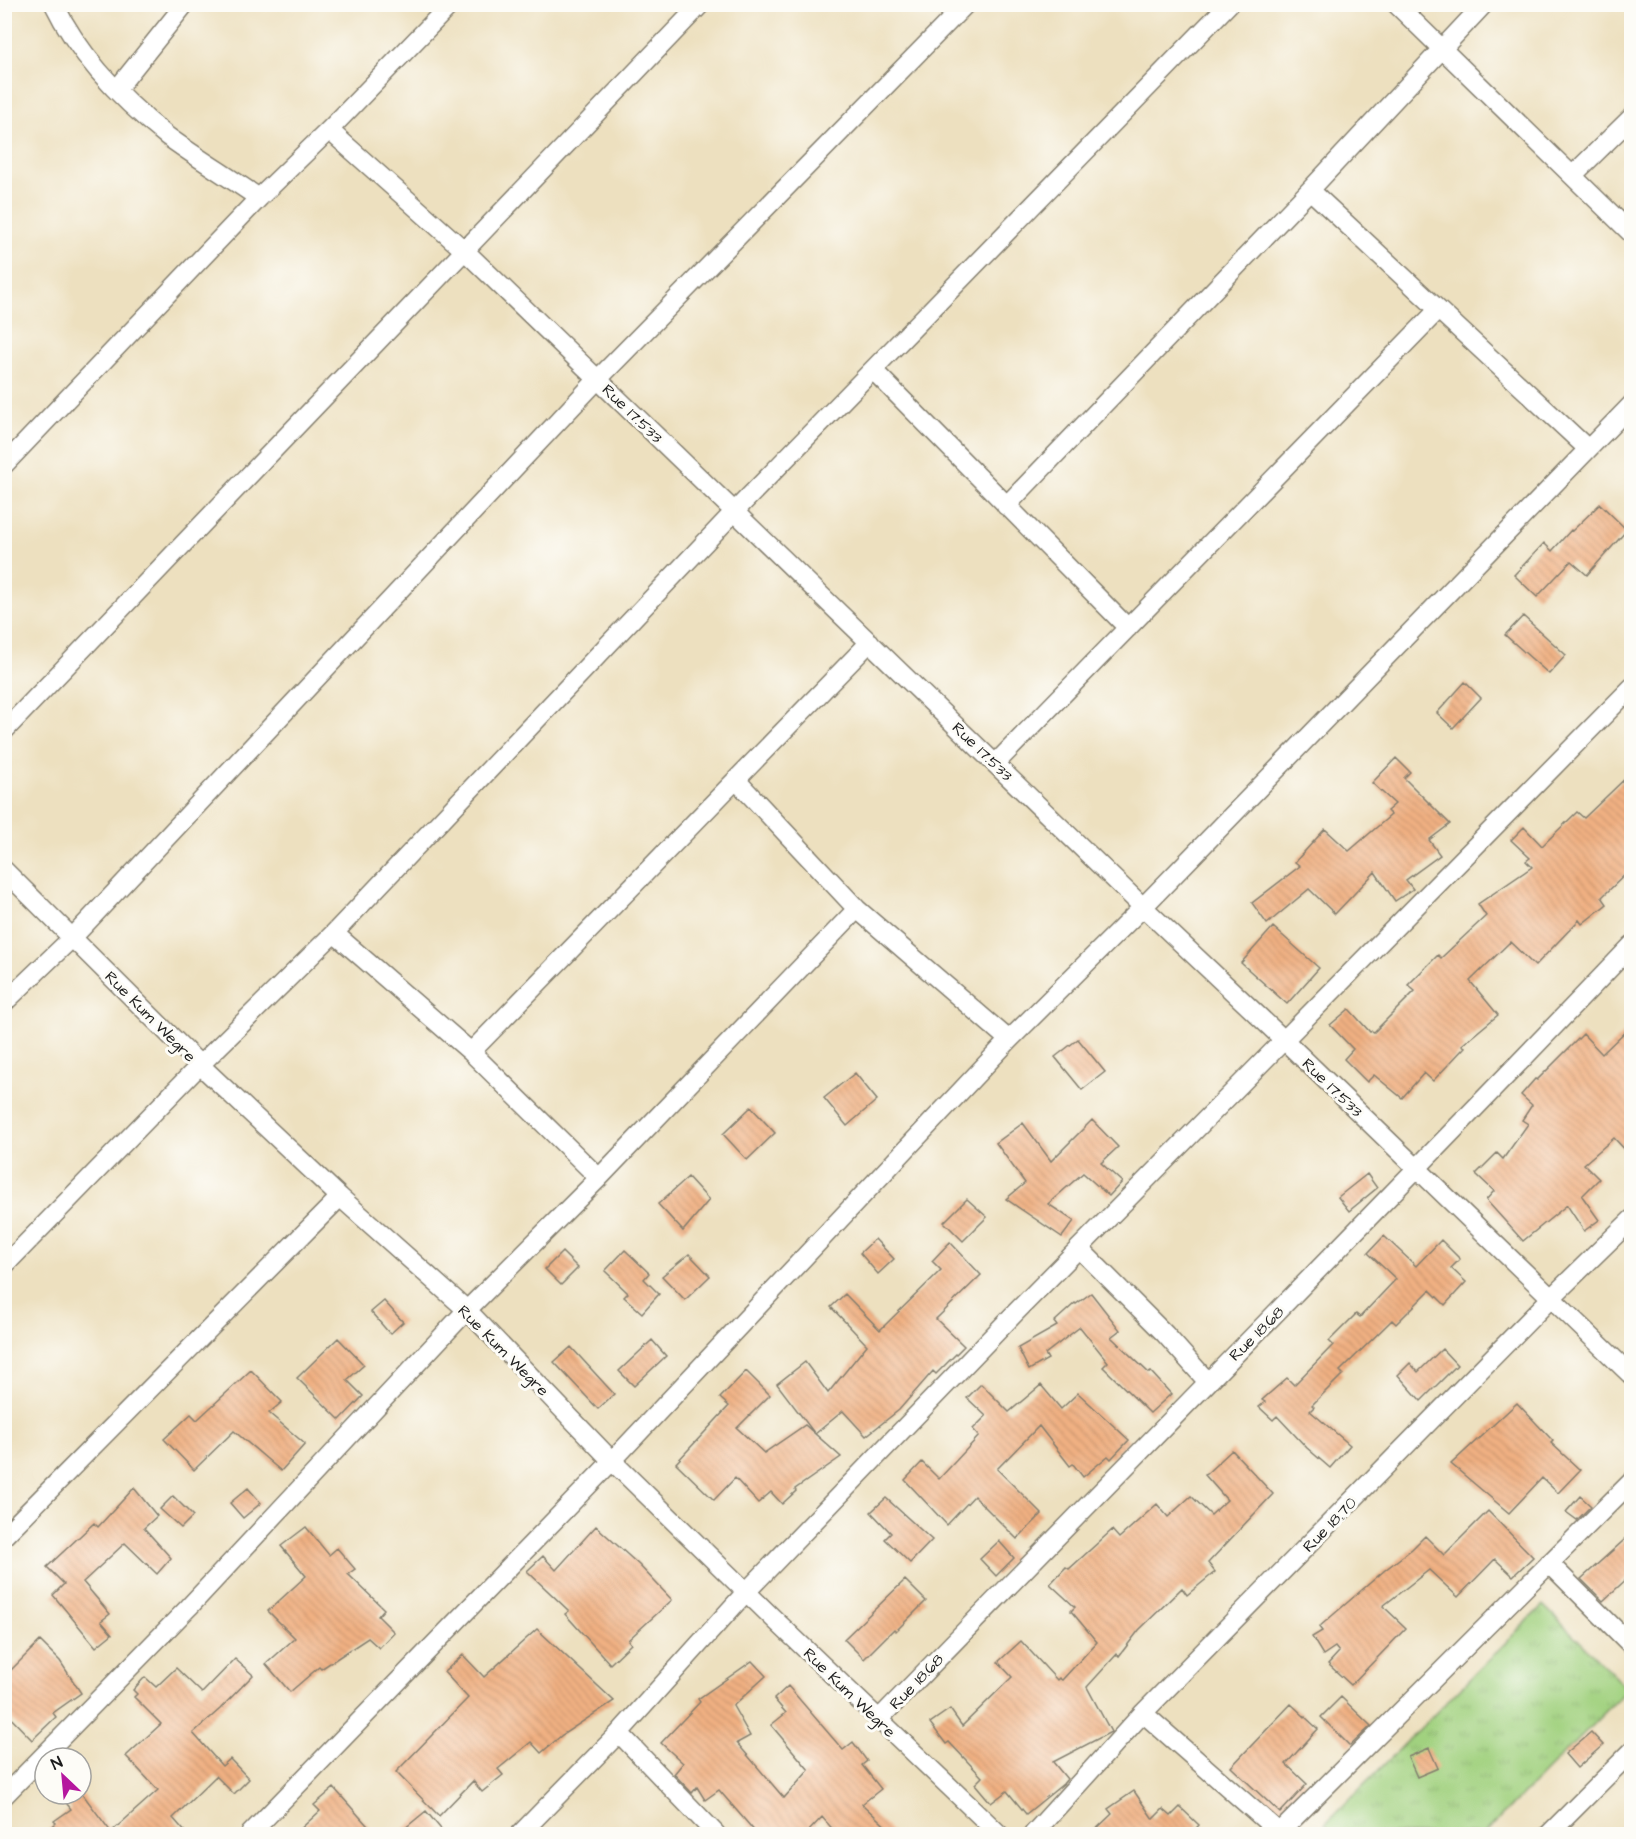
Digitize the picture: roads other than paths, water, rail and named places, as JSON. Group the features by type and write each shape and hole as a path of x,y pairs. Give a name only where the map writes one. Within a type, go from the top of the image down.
{"street":[{"path":"54,4 87,57 139,113 168,136 259,198"},
{"path":"117,89 185,4"},
{"path":"4,465 259,198 329,130 451,4"},
{"path":"4,731 701,4"},
{"path":"4,1003 73,937 598,379 966,4"},
{"path":"4,1266 200,1065 334,933 735,511 1229,4"},
{"path":"1396,4 1632,234"},
{"path":"1006,506 1310,190 1484,4"},
{"path":"1573,175 1632,117"},
{"name":"Rue 17.533","path":"329,130 465,251 1632,1376"},
{"path":"1310,190 1588,449"},
{"path":"996,763 1438,310"},
{"path":"873,370 1128,628"},
{"path":"250,1834 612,1461 1009,1040 1143,907 1632,404"},
{"path":"471,1052 870,642"},
{"path":"520,1834 619,1733 746,1592 1079,1248 1632,687"},
{"path":"737,781 857,909 1009,1040"},
{"name":"Rue Kum Wegre","path":"4,870 200,1065 340,1197 467,1310 612,1461 999,1834"},
{"path":"4,1796 189,1607 467,1310 599,1178 857,909"},
{"path":"334,933 471,1052 599,1178"},
{"name":"Rue 18.68","path":"879,1719 1207,1381 1417,1170 1632,945"},
{"path":"4,1536 340,1197"},
{"name":"Rue 18.70","path":"1033,1834 1143,1713 1551,1298 1632,1219"},
{"path":"1079,1248 1165,1334 1207,1381"},
{"path":"1143,1713 1280,1834 1632,1481"},
{"path":"1549,1563 1632,1646"},
{"path":"619,1733 716,1834"},
{"path":"1549,1834 1632,1751"}]}
